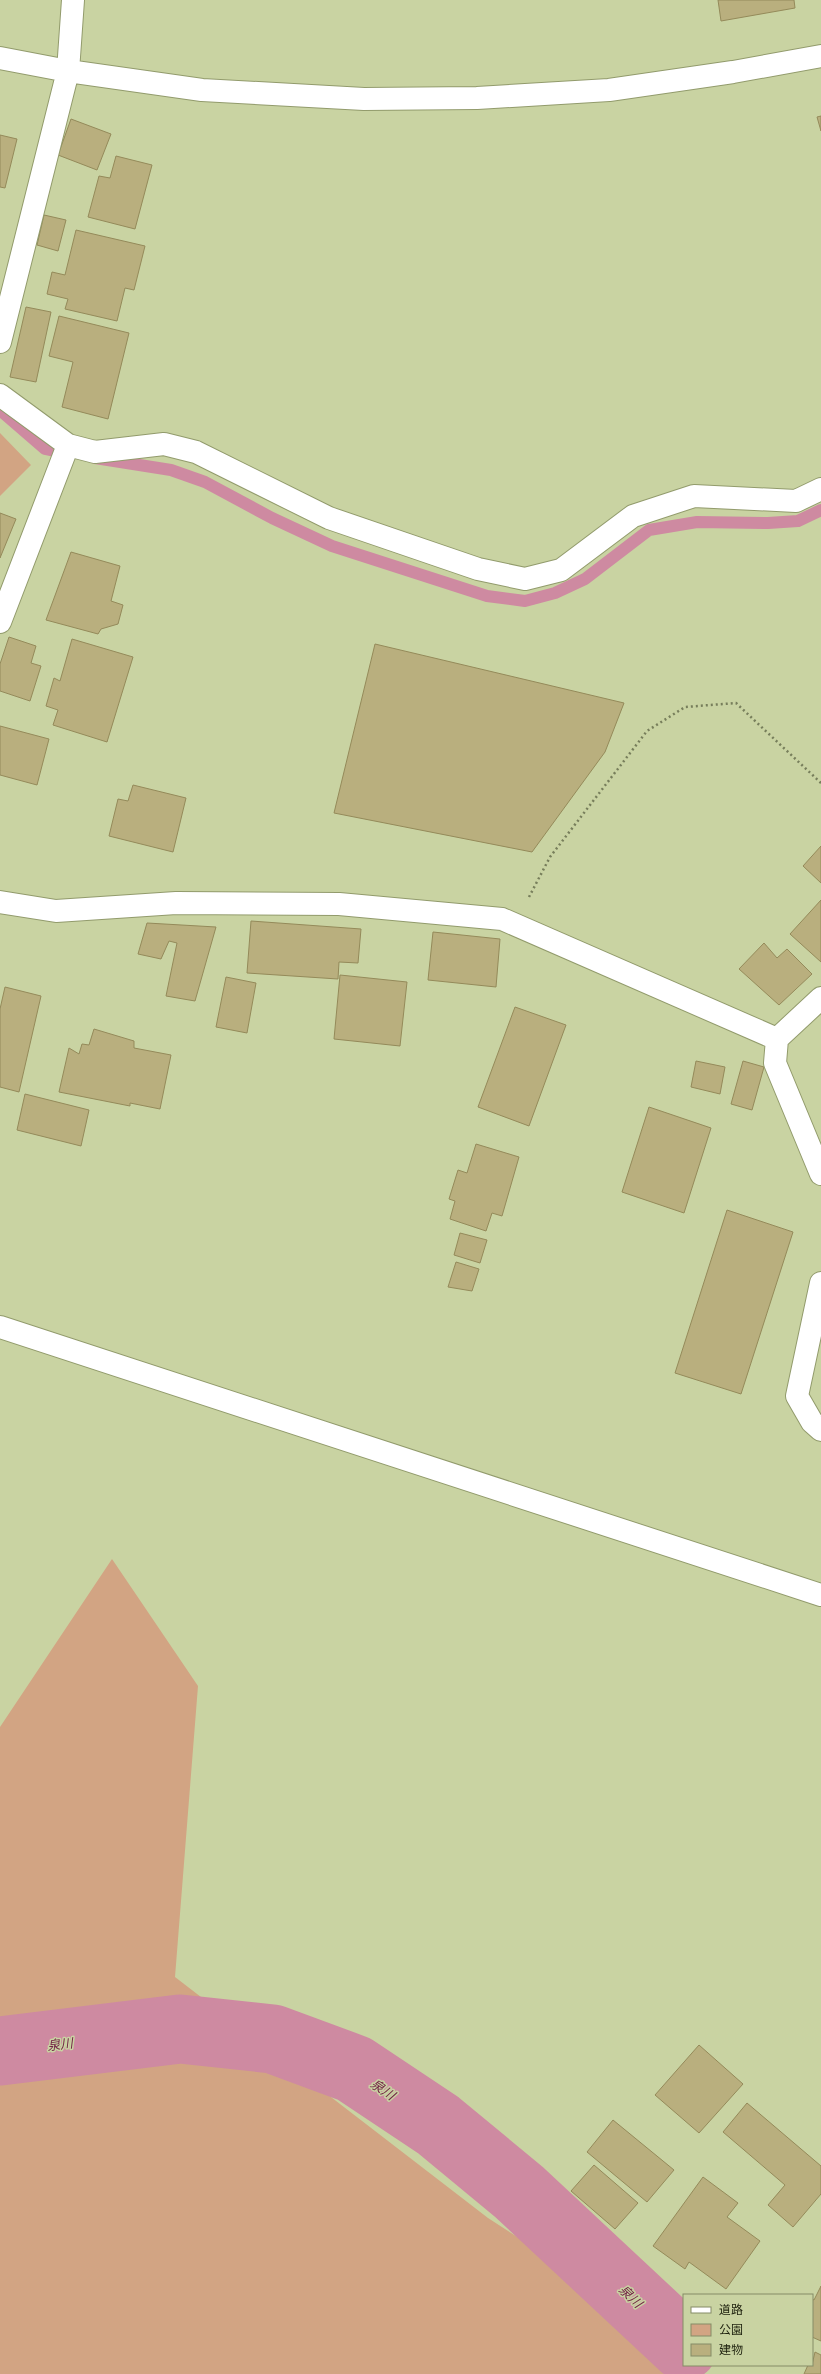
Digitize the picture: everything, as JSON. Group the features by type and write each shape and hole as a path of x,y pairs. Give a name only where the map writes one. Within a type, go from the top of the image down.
{"street":[{"path":"0,342 68,71 73,0"},
{"path":"0,58 68,71 202,90 364,99 477,98 609,90 733,72 821,56"},
{"path":"0,395 65,452 95,452 164,444 196,452 328,518 478,569 525,578 561,570 633,516 694,496 796,501 821,489"},
{"path":"0,622 65,452"},
{"path":"0,902 56,911 176,902 339,904 502,919 777,1039"},
{"path":"821,998 777,1039 774,1063 821,1174"},
{"path":"821,1283 797,1396 812,1422 821,1430"},
{"path":"0,1327 821,1595"}],"path":[{"path":"514,924 550,857 647,731 685,707 736,703 821,783"}],"green space":[{"path":"0,433 31,465 0,496"},
{"path":"112,1559 198,1686 175,1977 488,2218 639,2316 680,2374 0,2374 0,1727"}],"building":[{"path":"718,0 794,0 795,8 721,21"},
{"path":"821,116 821,131 817,117"},
{"path":"71,119 111,134 97,170 58,155"},
{"path":"0,135 17,139 5,188 0,187"},
{"path":"116,156 152,165 135,229 88,217 99,176 110,178"},
{"path":"44,215 66,220 58,251 37,245"},
{"path":"76,230 145,246 134,290 125,288 117,321 65,309 68,299 47,294 52,272 65,275"},
{"path":"26,307 51,312 36,382 10,377"},
{"path":"59,316 129,333 108,419 62,407 73,362 49,356"},
{"path":"0,513 16,519 0,558"},
{"path":"71,552 120,566 111,601 123,605 118,624 101,629 98,634 46,620"},
{"path":"9,637 36,646 31,663 41,666 30,701 0,691 0,664"},
{"path":"72,639 133,657 107,742 53,725 58,710 46,706 54,678 60,681"},
{"path":"375,644 624,703 605,752 532,852 334,813"},
{"path":"0,726 49,739 37,785 0,775"},
{"path":"133,785 186,798 173,852 109,836 118,799 128,801"},
{"path":"821,846 821,883 803,866"},
{"path":"821,900 821,962 790,934"},
{"path":"251,921 361,929 358,963 339,962 338,979 247,973"},
{"path":"147,923 216,927 195,1001 166,996 177,943 169,941 161,959 138,954"},
{"path":"433,932 500,939 496,987 428,980"},
{"path":"764,943 777,958 787,949 812,974 779,1005 739,969"},
{"path":"340,975 407,982 400,1046 334,1039"},
{"path":"226,977 256,983 247,1033 216,1027"},
{"path":"5,987 41,996 19,1092 0,1087 0,1009"},
{"path":"515,1007 566,1025 529,1126 478,1107"},
{"path":"94,1029 134,1041 134,1048 171,1055 160,1109 130,1103 130,1106 59,1092 69,1048 79,1054 82,1044 89,1045"},
{"path":"696,1061 725,1067 720,1094 691,1087"},
{"path":"743,1061 764,1067 752,1110 731,1104"},
{"path":"25,1094 89,1110 81,1146 17,1130"},
{"path":"649,1107 711,1128 684,1213 622,1192"},
{"path":"476,1144 519,1157 502,1216 492,1213 486,1231 450,1219 455,1201 449,1199 458,1170 467,1173"},
{"path":"727,1210 793,1232 741,1394 675,1373"},
{"path":"460,1233 487,1240 480,1263 454,1255"},
{"path":"456,1262 479,1269 472,1291 448,1287"},
{"path":"699,2045 743,2084 699,2133 655,2095"},
{"path":"747,2103 821,2166 821,2194 793,2227 768,2205 785,2185 723,2132"},
{"path":"613,2120 674,2170 647,2202 587,2152"},
{"path":"594,2165 638,2203 615,2229 571,2191"},
{"path":"703,2177 738,2203 727,2217 760,2241 726,2289 689,2262 685,2269 653,2246"},
{"path":"821,2286 821,2341 813,2337 814,2300"},
{"path":"815,2352 821,2355 821,2374 804,2374 808,2366 813,2366"}],"waterway":[{"path":"0,410 45,449 69,454"},
{"path":"95,458 171,470 205,482 272,518 332,546 487,596 525,601 555,593 585,579 649,530 697,522 768,523 798,521 821,510"},
{"name":"泉川","path":"0,2051 180,2029 273,2039 354,2069 438,2125 519,2192 683,2345"}]}
